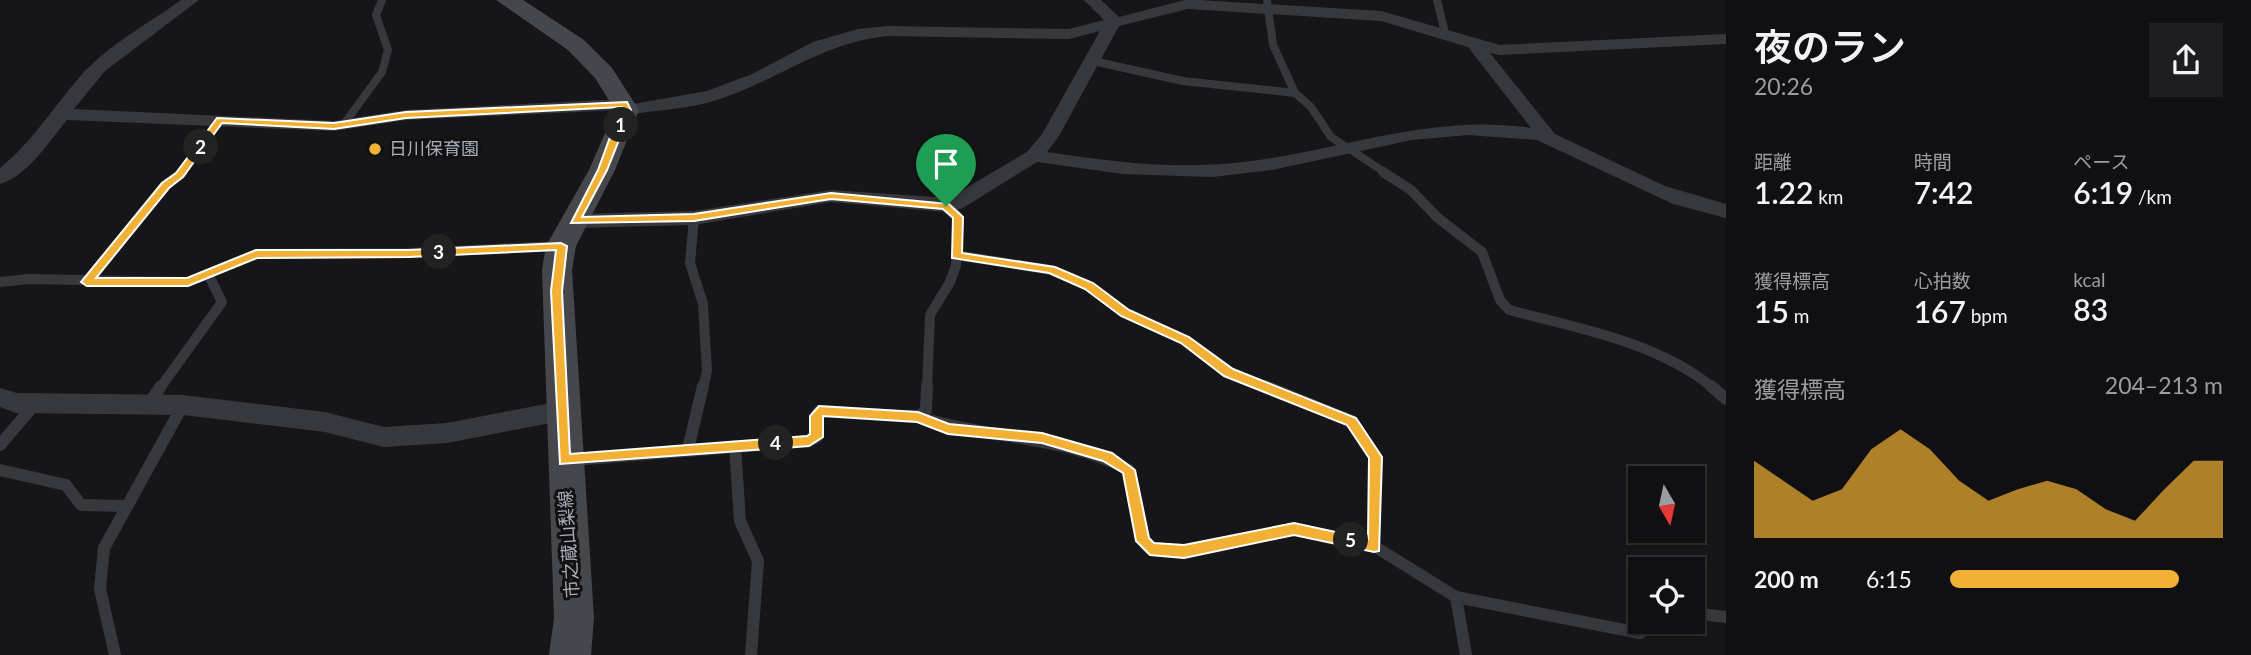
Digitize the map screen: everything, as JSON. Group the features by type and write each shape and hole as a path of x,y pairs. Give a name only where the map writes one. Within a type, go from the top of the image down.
{"main road":[{"path":"507,0 577,43 596,63 625,107"},
{"name":"市之蔵山梨線","path":"570,655 574,618 561,411 557,281 568,234 602,170 625,107"}],"street":[{"path":"0,178 24,158 62,114 83,82 99,67 191,0"},
{"path":"1092,0 1114,21"},
{"path":"62,114 344,124 406,115 666,106 711,96 758,78 819,46 858,34 887,31 1069,34 1193,2 1269,5 1381,16 1445,33 1476,46 1528,50 1726,39"},
{"path":"568,234 694,218 831,196 946,206 956,203 1034,156 1050,136 1114,21"},
{"path":"1476,46 1548,137"},
{"path":"1034,156 1127,171 1229,169 1272,164 1417,133 1458,128 1548,137 1680,199 1726,211"},
{"path":"0,397 16,403 35,404 183,405 324,422 384,437 447,433 561,411"}],"lane":[{"path":"344,124 382,72 388,50 376,15 382,0"},
{"path":"1437,0 1445,33"},
{"path":"1269,5 1273,45 1295,93 1311,107 1331,137 1344,148 1390,174 1411,190 1438,218 1482,252 1500,300 1509,310 1608,337 1705,378 1726,398"},
{"path":"1093,61 1182,81 1295,93"},
{"path":"87,282 165,185 180,175 220,120"},
{"path":"918,417 926,410 930,315 950,282 956,256 958,217 946,206"},
{"path":"688,449 707,371 703,304 690,263 694,218"},
{"path":"0,282 29,279 188,282 256,254 409,253 568,234"},
{"path":"956,256 1051,270 1089,286 1125,313 1185,340 1228,372 1352,421 1375,457 1374,546"},
{"path":"148,405 222,302 208,274"},
{"path":"0,444 35,404"},
{"path":"115,655 108,635 98,566 104,548 183,405"},
{"path":"564,460 809,441 817,437 816,416 819,411 918,417 948,429 1042,438 1107,456 1129,470 1143,541 1150,549 1184,551 1294,529 1374,546 1456,597 1628,631"},
{"path":"735,446 740,521 758,561 751,655"},
{"path":"0,470 66,485 81,505 127,506"},
{"path":"1456,597 1466,655"},
{"path":"1705,615 1726,617"}],"place":[{"name":"日川保育園","path":"375,149"}],"route":[{"path":"624,104 626,110 602,170 575,221 694,218 745,211 776,202 831,196 946,206 958,217 956,256 1051,270 1089,286 1125,313 1185,340 1228,372 1352,421 1375,457 1374,546 1342,537 1294,529 1184,551 1150,549 1143,541 1129,470 1107,456 1042,438 948,429 918,417 819,411 816,416 817,437 809,441 664,450 610,458 564,460 557,291 561,246 409,253 256,254 188,282 87,282 165,185 180,175 220,120 334,126 406,115 624,104"}]}
